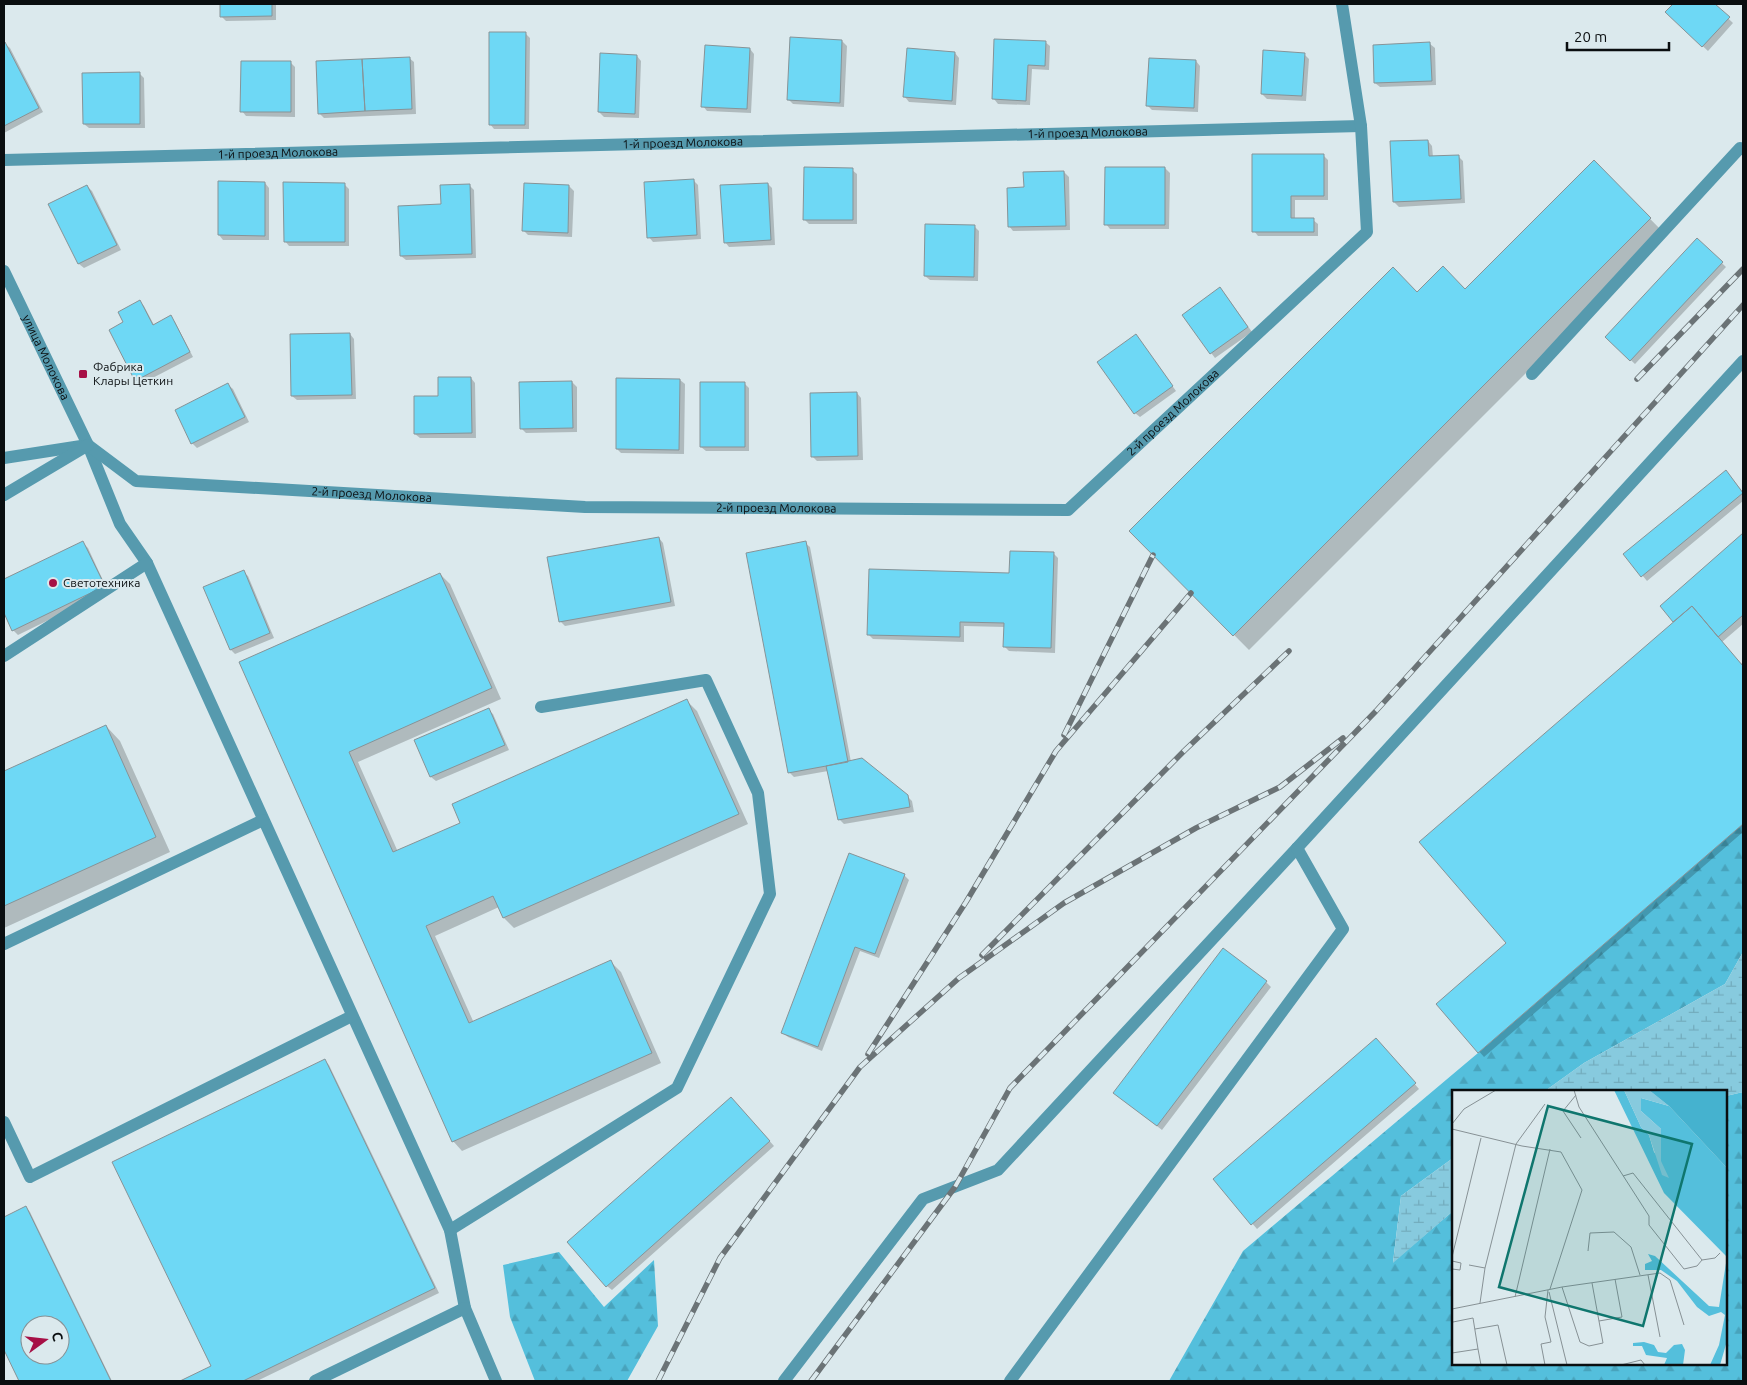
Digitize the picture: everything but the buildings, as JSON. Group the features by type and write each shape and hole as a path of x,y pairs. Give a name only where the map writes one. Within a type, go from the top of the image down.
{"street":[{"path":"1342,4 1361,126"},
{"name":"1-й проезд Молокова","path":"4,160 1361,126"},
{"name":"2-й проезд Молокова","path":"88,445 136,481 585,507 1068,510 1367,232 1361,126"},
{"path":"1532,374 1740,148 1743,149"},
{"name":"улица Молокова","path":"4,271 88,445 120,524 147,563 450,1230 465,1308 496,1381"},
{"path":"784,1381 923,1198 998,1170 1297,848 1743,361"},
{"path":"4,458 88,445"},
{"path":"4,495 88,445"},
{"path":"4,656 147,563"},
{"path":"450,1230 677,1088 770,894 758,793 706,680 541,707"},
{"path":"4,944 264,820"},
{"path":"1010,1381 1343,929 1297,848"},
{"path":"4,1122 30,1177 352,1016"},
{"path":"315,1381 465,1308"}],"green space":[{"path":"1743,824 1743,952 1725,984 1584,1063 1546,1090 1452,1090 1452,1159 1401,1196 1393,1262 1452,1212 1452,1365 1727,1365 1727,1096 1743,1092 1743,1381 1169,1381 1243,1251 1478,1053"},
{"path":"1743,952 1743,1092 1727,1096 1727,1090 1546,1090 1584,1063 1725,984"},
{"path":"1452,1159 1452,1212 1393,1263 1401,1196"},
{"path":"559,1252 604,1307 654,1260 658,1326 627,1381 535,1381 510,1317 503,1265"}],"railway":[{"path":"1637,379 1743,269"},
{"path":"811,1381 955,1187 1010,1088 1376,711 1743,305"},
{"path":"1064,735 1153,555"},
{"path":"868,1054 966,902 1056,751 1191,593"},
{"path":"982,955 1184,751 1289,651"},
{"path":"658,1381 720,1258 860,1067 959,978 1064,903 1196,828 1280,787 1343,738"}],"place":[{"name":"Фабрика Клары Цеткин","path":"83,374"},
{"name":"Светотехника","path":"53,583"}]}
